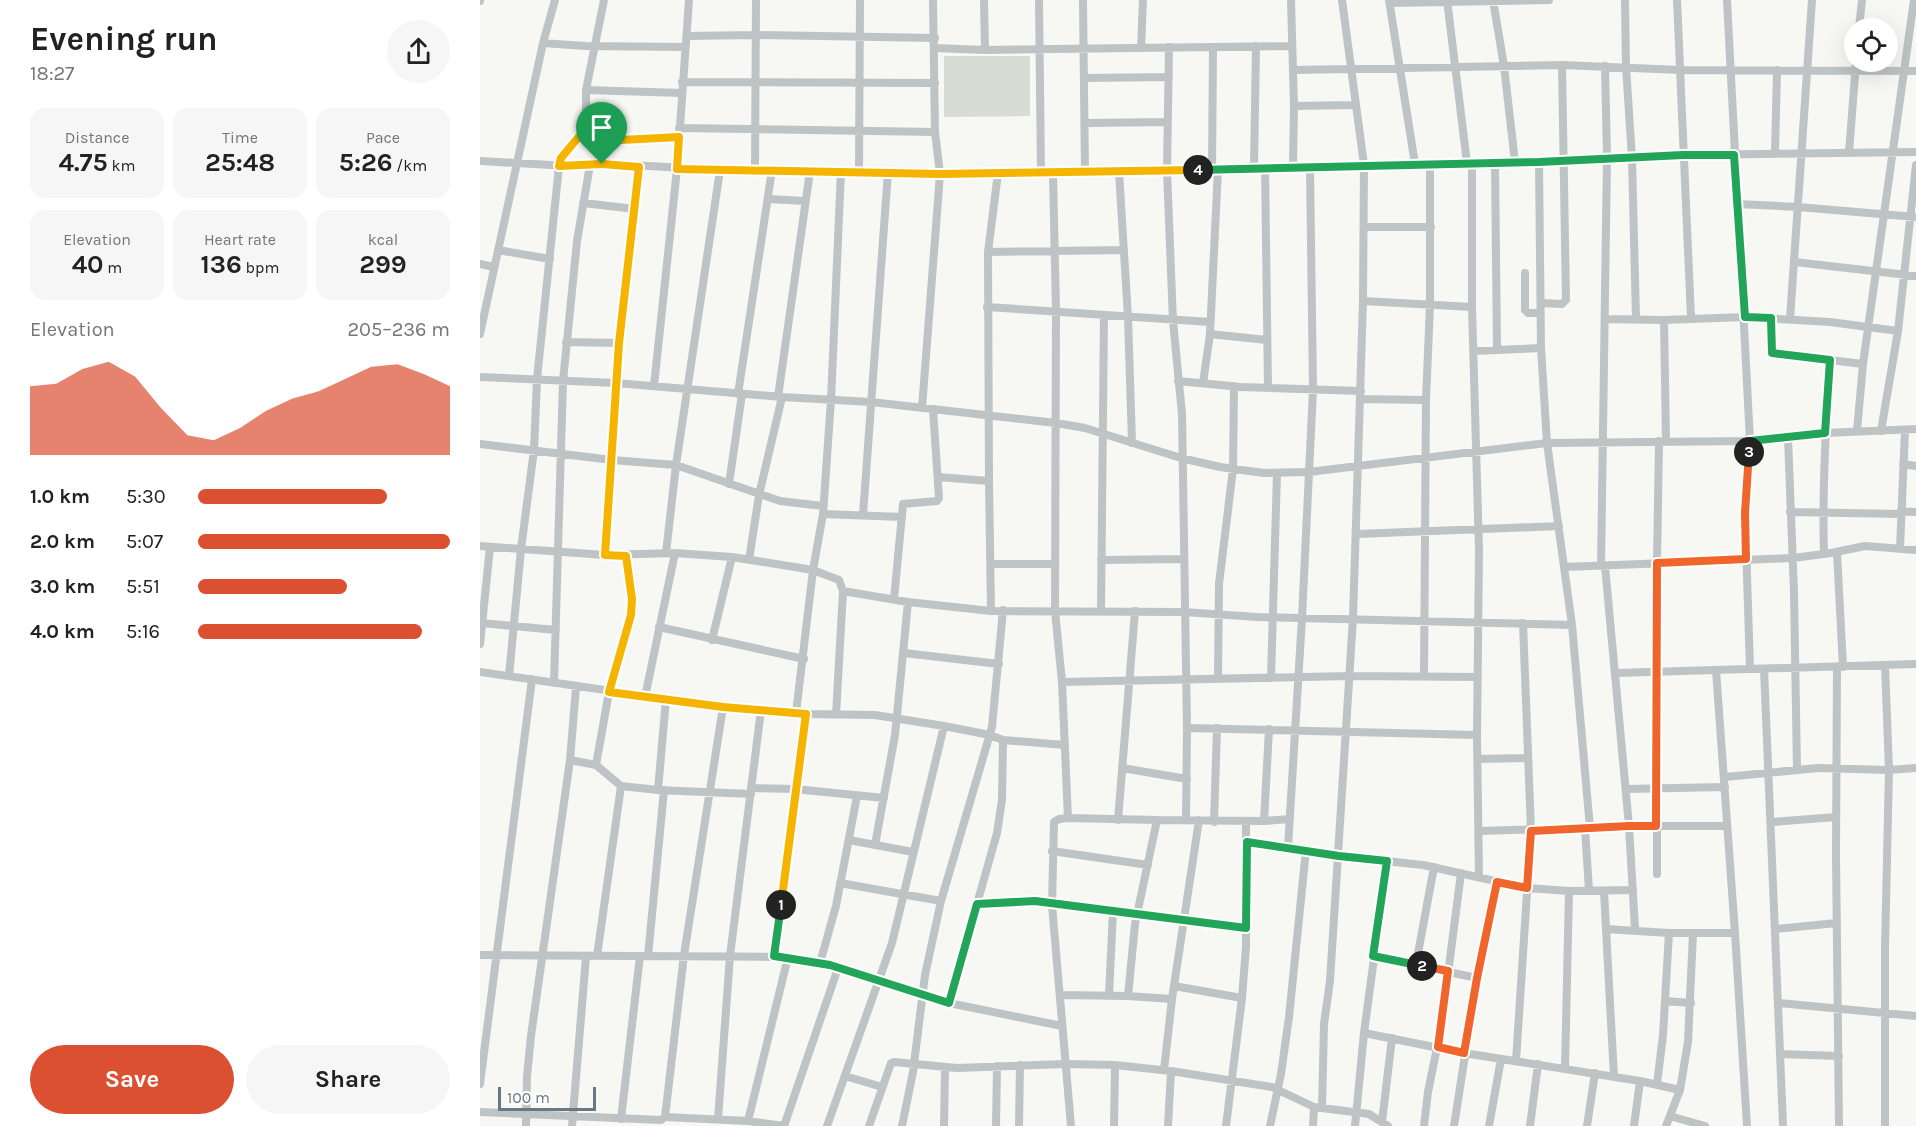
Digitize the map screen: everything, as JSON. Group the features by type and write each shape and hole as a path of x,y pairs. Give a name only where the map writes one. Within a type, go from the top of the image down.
{"street":[{"path":"480,334 543,43 555,0"},
{"path":"509,676 521,549 534,450 537,379 559,166 561,158 582,133 588,113 586,90 604,0"},
{"path":"654,386 677,169 689,0"},
{"path":"754,170 756,0"},
{"path":"859,171 860,0"},
{"path":"922,408 940,174 935,132 933,0"},
{"path":"984,0 985,50"},
{"path":"1039,0 1041,173"},
{"path":"1085,173 1083,0 1088,0"},
{"path":"1141,48 1143,0"},
{"path":"1291,0 1293,167"},
{"path":"1313,1126 1318,1107 1339,856 1353,618 1361,395 1364,165 1342,0"},
{"path":"1415,164 1390,1 1549,0"},
{"path":"1625,0 1636,319"},
{"path":"1677,0 1692,318"},
{"path":"1727,0 1750,441 1745,513 1750,669"},
{"path":"1790,319 1812,0"},
{"path":"1860,18 1862,0"},
{"path":"1857,431 1863,364 1914,0"},
{"path":"1447,1 1469,164 1475,452 1479,530 1477,735 1479,877"},
{"path":"1494,1 1515,162"},
{"path":"687,36 934,38"},
{"path":"543,43 685,47"},
{"path":"1254,168 1256,46"},
{"path":"935,48 985,50 1292,46"},
{"path":"1169,47 1167,171 1173,321 1182,414 1187,728 1186,819"},
{"path":"1203,383 1210,334 1215,170 1213,47"},
{"path":"1293,70 1562,65 1680,70 1844,71"},
{"path":"1541,303 1562,304 1566,300 1562,65"},
{"path":"1605,66 1607,158 1603,566 1616,673 1635,929"},
{"path":"1775,153 1777,70"},
{"path":"1898,70 1916,71"},
{"path":"1849,153 1856,72"},
{"path":"1085,78 1168,77"},
{"path":"682,82 934,83"},
{"path":"586,90 681,93"},
{"path":"1294,106 1355,105"},
{"path":"1085,123 1167,122"},
{"path":"679,128 935,132"},
{"path":"582,133 621,140 679,137"},
{"path":"480,161 559,166 595,163 677,169 940,174 1085,173 1539,162 1683,155 1916,152"},
{"path":"1539,162 1540,313 1547,443 1572,625 1587,828 1589,890"},
{"path":"1496,163 1497,350"},
{"path":"1424,676 1430,164"},
{"path":"554,682 563,381 583,203 590,165"},
{"path":"1881,430 1898,331 1913,216 1916,165"},
{"path":"605,555 619,343 639,167"},
{"path":"1265,167 1268,388"},
{"path":"1288,847 1313,390 1310,167"},
{"path":"645,697 670,554 676,465 720,170"},
{"path":"729,484 772,170"},
{"path":"749,560 759,495 780,397 810,171"},
{"path":"796,713 813,570 823,510 831,400 841,171"},
{"path":"863,515 888,172"},
{"path":"1119,172 1128,317 1132,443"},
{"path":"992,611 987,307 988,252 998,173"},
{"path":"1053,173 1056,311 1054,611 1062,682 1068,818"},
{"path":"768,199 805,201"},
{"path":"583,203 635,209"},
{"path":"1737,204 1913,216"},
{"path":"1364,227 1431,227"},
{"path":"498,250 550,259"},
{"path":"988,252 1124,250"},
{"path":"1795,262 1916,276"},
{"path":"480,264 494,267"},
{"path":"1525,273 1525,310 1528,313 1540,313"},
{"path":"1363,301 1472,308"},
{"path":"987,307 1210,322"},
{"path":"1101,610 1104,316"},
{"path":"1605,318 1664,320 1771,318 1898,331"},
{"path":"1771,318 1772,353 1863,364"},
{"path":"1657,874 1657,563 1664,320"},
{"path":"1210,334 1267,340"},
{"path":"566,342 619,343"},
{"path":"1473,351 1541,348"},
{"path":"1824,554 1825,433 1830,360"},
{"path":"480,377 616,383 871,402 1056,423 1104,433 1181,458 1233,469 1277,473 1309,472 1547,443 1750,441 1825,433 1916,429"},
{"path":"1178,381 1426,400"},
{"path":"1218,679 1220,571 1233,469 1234,386"},
{"path":"894,599 903,504 939,500 933,410"},
{"path":"1900,549 1905,430"},
{"path":"1788,438 1797,769"},
{"path":"480,444 612,460 676,465 780,501 823,510 902,517"},
{"path":"1904,464 1916,466"},
{"path":"1271,678 1277,473"},
{"path":"938,477 989,481"},
{"path":"1790,513 1916,512"},
{"path":"1357,534 1559,526"},
{"path":"480,546 626,556 670,554 732,557 813,570 839,580 843,591 836,715"},
{"path":"480,644 483,581 489,546"},
{"path":"1565,567 1793,558 1865,546 1916,550"},
{"path":"1837,552 1840,667 1836,817 1839,1126"},
{"path":"596,765 609,692 631,615 632,599 626,556"},
{"path":"712,640 732,557"},
{"path":"1101,560 1183,559"},
{"path":"991,564 1055,564"},
{"path":"843,591 908,602 992,611 1184,612 1302,618 1424,619 1572,625"},
{"path":"875,844 897,719 908,602"},
{"path":"902,1126 914,1064 922,995 941,901 990,735 1003,610"},
{"path":"1118,820 1135,611"},
{"path":"482,623 556,630"},
{"path":"1516,1061 1531,831 1523,623"},
{"path":"658,627 804,659"},
{"path":"904,653 999,664"},
{"path":"1616,673 1916,664"},
{"path":"1885,665 1889,770 1884,1013 1885,1126"},
{"path":"1764,669 1783,1126"},
{"path":"1716,670 1736,933 1747,1126"},
{"path":"480,672 723,707 806,714 865,714 944,726 990,735 1003,740 1065,745"},
{"path":"1062,682 1350,676 1478,677"},
{"path":"480,1084 532,679"},
{"path":"526,1126 527,1076 570,759 576,687"},
{"path":"621,1119 644,956 661,790 666,699"},
{"path":"665,1117 684,955 723,707"},
{"path":"718,1119 730,956 762,710"},
{"path":"774,956 806,714"},
{"path":"827,1126 892,943 944,726"},
{"path":"1187,728 1477,735"},
{"path":"1214,822 1217,728"},
{"path":"1264,821 1269,729"},
{"path":"949,1003 1000,817 1003,740"},
{"path":"1478,759 1528,758"},
{"path":"570,759 596,765 621,786 709,791 795,789 884,798"},
{"path":"1122,768 1187,779"},
{"path":"1725,777 1797,769 1916,768"},
{"path":"597,956 621,786"},
{"path":"1626,789 1725,788"},
{"path":"820,963 833,921 857,796"},
{"path":"1772,822 1836,817"},
{"path":"1071,1126 1052,904 1054,822 1068,818 1186,819 1214,822 1290,819"},
{"path":"1128,996 1130,957 1136,915 1157,820"},
{"path":"1168,1126 1172,999 1199,820"},
{"path":"1226,1126 1242,998 1246,928 1246,821"},
{"path":"1480,831 1629,826 1727,826"},
{"path":"849,840 913,852"},
{"path":"1247,842 1434,867 1527,888 1569,891 1633,890"},
{"path":"1270,1126 1289,1017 1306,850"},
{"path":"1052,851 1148,865"},
{"path":"1355,1126 1373,956 1387,861"},
{"path":"1416,964 1434,867"},
{"path":"1424,1126 1428,1092 1438,1047 1461,873"},
{"path":"1454,1126 1477,978 1497,882"},
{"path":"840,883 941,901"},
{"path":"1565,1068 1569,891"},
{"path":"1604,891 1614,1077"},
{"path":"977,904 1035,901 1246,928"},
{"path":"1109,996 1113,911"},
{"path":"1776,929 1837,923"},
{"path":"1606,929 1635,929 1669,933 1736,933"},
{"path":"1657,1084 1669,933"},
{"path":"1666,1126 1680,1090 1688,1042 1693,933"},
{"path":"480,955 788,957 838,968 949,1003 1062,1026"},
{"path":"1373,956 1477,978"},
{"path":"572,1126 586,957"},
{"path":"748,1121 788,957"},
{"path":"480,1112 621,1119 641,1123 661,1120 665,1117 688,1122 718,1119 734,1124 748,1121 784,1126 838,968"},
{"path":"1174,986 1242,998"},
{"path":"1060,995 1172,999"},
{"path":"1665,1001 1691,1003"},
{"path":"1779,1003 1916,1016"},
{"path":"1364,1033 1464,1053 1595,1073 1680,1090"},
{"path":"1379,1123 1392,1038"},
{"path":"1779,1054 1839,1056"},
{"path":"1489,1126 1501,1059"},
{"path":"869,1126 891,1063 945,1068 1065,1064 1115,1065 1168,1071 1277,1089 1318,1107 1369,1114 1379,1123"},
{"path":"1530,1126 1538,1064"},
{"path":"1019,1126 1020,1065"},
{"path":"1114,1126 1115,1065"},
{"path":"996,1126 997,1066"},
{"path":"944,1126 945,1068"},
{"path":"1587,1126 1595,1073"},
{"path":"845,1076 882,1088"},
{"path":"1634,1126 1640,1081"},
{"path":"1670,1116 1705,1126"}],"shaded area":[{"path":"944,56 1030,56 1030,116 944,117"}],"route":[{"path":"582,133 621,140 679,137 677,169 720,170 940,174 1053,173 1472,164 1734,155 1745,317 1771,318 1772,353 1830,360 1825,433 1750,441 1745,513 1746,559 1657,563 1656,826 1531,831 1527,888 1497,882 1464,1053 1438,1047 1448,971 1373,956 1387,861 1247,842 1246,928 1035,901 977,904 949,1003 830,965 774,956 806,714 723,707 609,692 632,607 626,556 605,555 619,343 639,167 602,164 559,166 561,158 582,133"}]}
